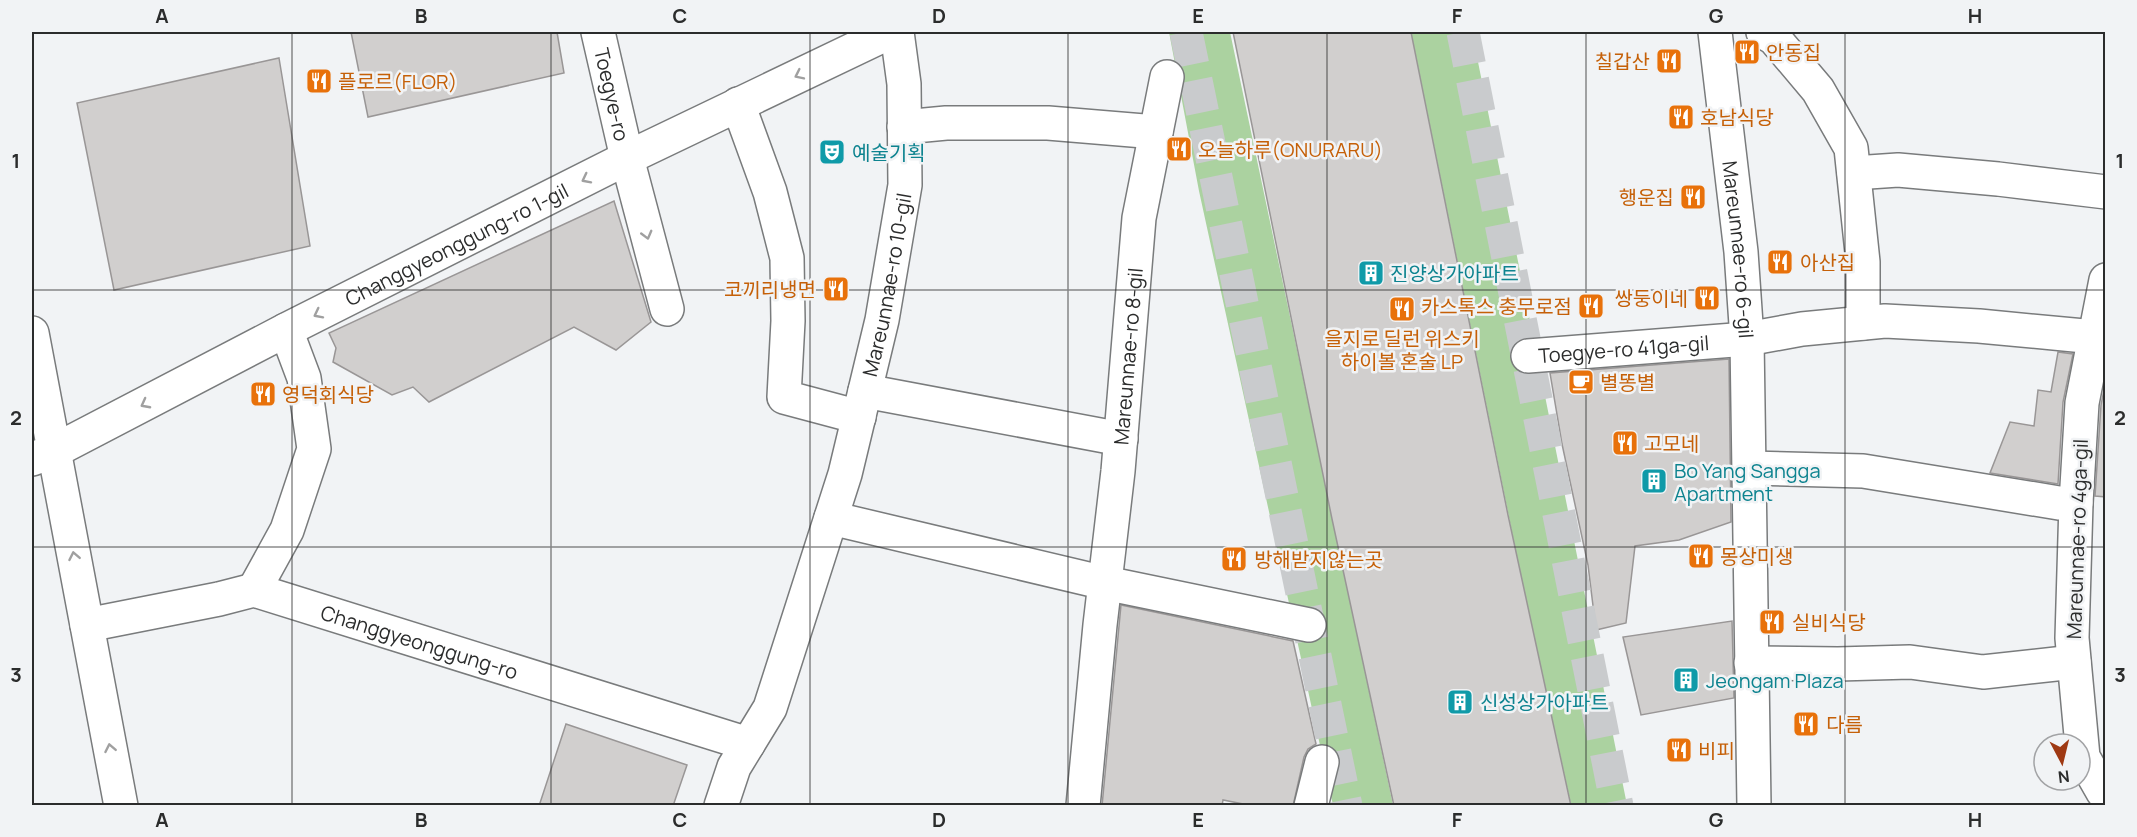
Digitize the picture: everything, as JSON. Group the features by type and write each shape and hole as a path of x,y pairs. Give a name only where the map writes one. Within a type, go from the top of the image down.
{"street":[{"name":"Toegye-ro","path":"598,32 627,158"},
{"name":"Changgyeonggung-ro 1-gil","path":"43,455 286,330 738,104 835,43 890,32"},
{"name":"Mareunnae-ro 10-gil","path":"721,806 734,767 770,708 831,518 882,320 904,185 904,84 897,32"},
{"name":"Mareunnae-ro 6-gil","path":"1715,32 1741,252 1747,339 1754,806"},
{"path":"1763,32 1774,38 1818,90 1851,148 1863,262 1863,323"},
{"name":"Mareunnae-ro 8-gil","path":"1083,806 1121,439 1139,218 1167,77"},
{"path":"738,104 770,192 787,258 788,321 784,397 862,404"},
{"path":"904,127 946,123 1048,123 1156,132"},
{"path":"627,158 668,309"},
{"path":"1854,173 1898,170 2106,192"},
{"name":"Mareunnae-ro 4ga-gil","path":"2106,280 2082,403 2072,638 2083,757 2103,792 2106,792"},
{"name":"Toegye-ro 41ga-gil","path":"1528,356 1747,339 1802,329 1885,321 1979,326 2095,337"},
{"path":"87,625 254,590 288,530 314,449 304,378 286,330"},
{"path":"32,333 43,455 87,625 121,806"},
{"name":"Mareunnae-ro 10-gil","path":"862,404 1121,439"},
{"path":"1749,468 1863,471 2048,501 2076,503"},
{"path":"831,518 1105,583 1309,625"},
{"name":"Changgyeonggung-ro","path":"254,590 748,744"},
{"path":"1751,663 1910,662 1983,672 2074,662"},
{"path":"1311,806 1322,762"}],"green space":[{"path":"1169,32 1230,32 1393,805 1333,805 1199,191"},
{"path":"1411,32 1472,32 1627,805 1571,805 1518,562"}],"building":[{"path":"351,32 557,32 564,73 368,117"},
{"name":"진양상가아파트","path":"1233,32 1411,32 1508,515 1571,806 1394,806 1332,519"},
{"path":"279,58 310,246 114,290 77,103"},
{"path":"614,201 651,322 616,350 574,327 429,402 413,387 392,395 333,362 336,348 329,333"},
{"path":"2058,352 2073,354 2063,402 2058,484 1990,473 2010,422 2034,426 2038,390 2051,392"},
{"name":"Bo Yang Sangga Apartment","path":"1729,359 1731,522 1679,540 1635,546 1626,623 1596,630 1588,565 1562,444 1550,373"},
{"path":"2106,380 2106,497 2095,496 2101,405"},
{"path":"1121,605 1293,641 1316,744 1308,749 1304,757 1293,806 1253,806 1223,800 1222,806 1102,806"},
{"name":"Jeongam Plaza","path":"1732,621 1734,698 1641,715 1623,637"},
{"path":"566,724 687,765 673,806 539,806"}],"tunnel":[{"path":"1186,32 1346,806"},
{"path":"1463,32 1617,806"}],"place":[{"name":"안동집","path":"1747,52"},
{"name":"칠갑산","path":"1669,61"},
{"name":"플로르(FLOR)","path":"319,81"},
{"name":"호남식당","path":"1681,117"},
{"name":"오늘하루(ONURARU)","path":"1179,149"},
{"name":"예술기획","path":"832,152"},
{"name":"행운집","path":"1693,197"},
{"name":"아산집","path":"1780,262"},
{"name":"진양상가아파트","path":"1371,273"},
{"name":"코끼리냉면","path":"836,289"},
{"name":"쌍둥이네","path":"1707,298"},
{"name":"카스톡스 충무로점","path":"1591,306"},
{"name":"을지로 딜런 위스키 하이볼 혼술 LP","path":"1402,309"},
{"name":"별똥별","path":"1581,382"},
{"name":"영덕회식당","path":"263,394"},
{"name":"고모네","path":"1625,443"},
{"name":"Bo Yang Sangga Apartment","path":"1654,481"},
{"name":"몽상미생","path":"1701,556"},
{"name":"방해받지않는곳","path":"1234,559"},
{"name":"실비식당","path":"1772,622"},
{"name":"Jeongam Plaza","path":"1686,680"},
{"name":"신성상가아파트","path":"1460,702"},
{"name":"다름","path":"1806,724"},
{"name":"비피","path":"1679,750"}]}
